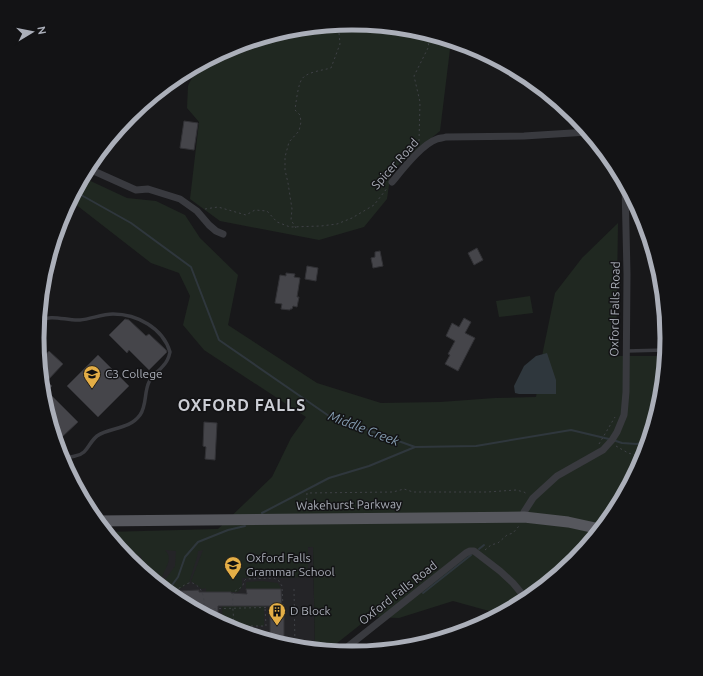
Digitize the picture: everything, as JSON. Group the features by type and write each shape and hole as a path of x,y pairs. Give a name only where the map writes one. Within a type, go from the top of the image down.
{"main road":[{"name":"Wakehurst Parkway","path":"104,521 524,517 568,522 594,528"}],"street":[{"name":"Spicer Road","path":"392,182 429,142 437,139 446,137 524,136 581,132"},
{"path":"93,171 136,190 148,189 180,199 198,211 216,231 223,234"},
{"name":"Oxford Falls Road","path":"533,498 557,476 603,450 617,432 624,415 626,392 627,274 625,197"},
{"path":"524,517 524,512 533,498"},
{"name":"Oxford Falls Road","path":"349,646 460,558 470,551 474,551 478,554"},
{"path":"478,554 500,571 522,594"}],"lane":[{"path":"44,319 52,317 68,320 80,320 108,314 129,316 153,327 164,338 170,352 168,359 148,384 141,414 133,422 120,428 105,432 96,437 83,453 74,457 67,456"},
{"path":"626,350 659,350"}],"path":[{"path":"296,228 291,220 292,209 285,170 285,157 289,142 299,131 301,122 300,116 296,110 296,97 302,79 308,74 331,68 340,44 339,31"},
{"path":"419,152 420,102 414,76 429,46 427,39"},
{"name":"Spicer Road","path":"198,211 218,207 246,216 255,210 267,211 277,222 296,228 337,224 352,218 374,205 392,182"},
{"path":"596,448 617,414"},
{"path":"609,444 613,444 628,453 636,455"},
{"path":"306,519 307,493 392,492 404,489 413,492 487,492 516,490 524,492 533,498"},
{"path":"478,554 491,545 498,543 507,535 513,533 522,524 524,517"},
{"path":"205,609 233,608 265,607 283,607 281,582 274,578 246,579 242,588 234,592 233,595 233,608 234,623"},
{"path":"175,590 178,590 192,582 202,591 204,608"},
{"path":"294,589 295,641"},
{"path":"242,626 266,626 265,607"}],"shaded area":[{"path":"331,31 372,31 412,36 450,46 440,131 391,171 387,199 364,227 319,240 220,221 190,199 199,122 187,108 188,86 194,73 215,62 252,46 291,36"},
{"path":"88,180 127,198 156,201 185,215 200,238 238,275 228,325 317,383 381,403 440,402 536,397 543,351 555,293 582,258 618,223 616,356 659,356 654,398 636,456 628,474 608,509 583,541 555,570 523,594 492,612 453,601 399,618 370,617 334,645 315,643 313,547 308,547 308,577 282,578 275,576 242,578 242,588 237,592 206,592 206,588 202,589 191,581 203,550 198,551 189,583 177,591 164,582 175,566 176,551 165,550 169,558 160,579 152,573 148,566 142,564 141,556 134,556 113,532 218,529 272,477 291,438 306,417 204,350 183,325 190,296 179,273 151,263 74,203"},
{"path":"530,296 533,313 499,317 496,301"},
{"path":"547,353 556,380 556,394 515,393 514,386 524,366 536,356"},
{"name":"Oxford Falls Grammar School","path":"114,533 219,550 313,547 315,643 272,636 252,630 197,605 148,570"},
{"path":"262,581 278,583 281,589 246,589 246,582"},
{"path":"222,606 264,606 264,626 242,626 223,618"}],"building":[{"path":"184,121 198,123 194,150 180,148"},
{"path":"477,248 483,260 474,265 468,253"},
{"path":"380,251 383,266 373,268 371,258 375,257 375,252"},
{"path":"307,266 318,268 316,281 305,279"},
{"path":"286,273 295,274 294,277 300,278 297,307 293,306 290,310 281,309 282,304 275,303 280,275 286,276"},
{"path":"464,318 471,322 465,333 475,338 458,371 445,364 450,355 448,354 455,341 446,336 452,323 459,327"},
{"path":"125,319 129,320 146,336 149,334 167,352 149,370 129,350 127,353 109,335"},
{"path":"49,351 63,364 47,381 52,386 48,390 46,378 44,356"},
{"path":"98,355 129,386 98,417 67,386"},
{"path":"48,392 78,422 62,437 59,434 54,418"},
{"path":"204,422 217,423 215,460 205,459 206,447 203,446"},
{"path":"246,589 281,589 282,612 284,612 284,639 270,635 270,606 218,606 218,615 197,605 180,594 178,591 199,590 199,592 231,592 247,594"}],"waterway":[{"name":"Middle Creek","path":"79,194 131,223 191,267 219,340 329,416 415,447 476,446 571,430 609,439"},
{"name":"Middle Creek","path":"613,440 622,443 637,444 641,443"},
{"path":"262,513 329,478 369,466 415,447"},
{"path":"171,587 178,577 185,557 198,542 228,530 245,526"},
{"path":"479,549 484,545"},
{"path":"423,593 471,555"}],"place":[{"name":"C3 College","path":"92,389"},
{"name":"Oxford Falls Grammar School","path":"233,580"},
{"name":"D Block","path":"277,626"}],"district":[{"name":"OXFORD FALLS","path":"242,405"}]}
